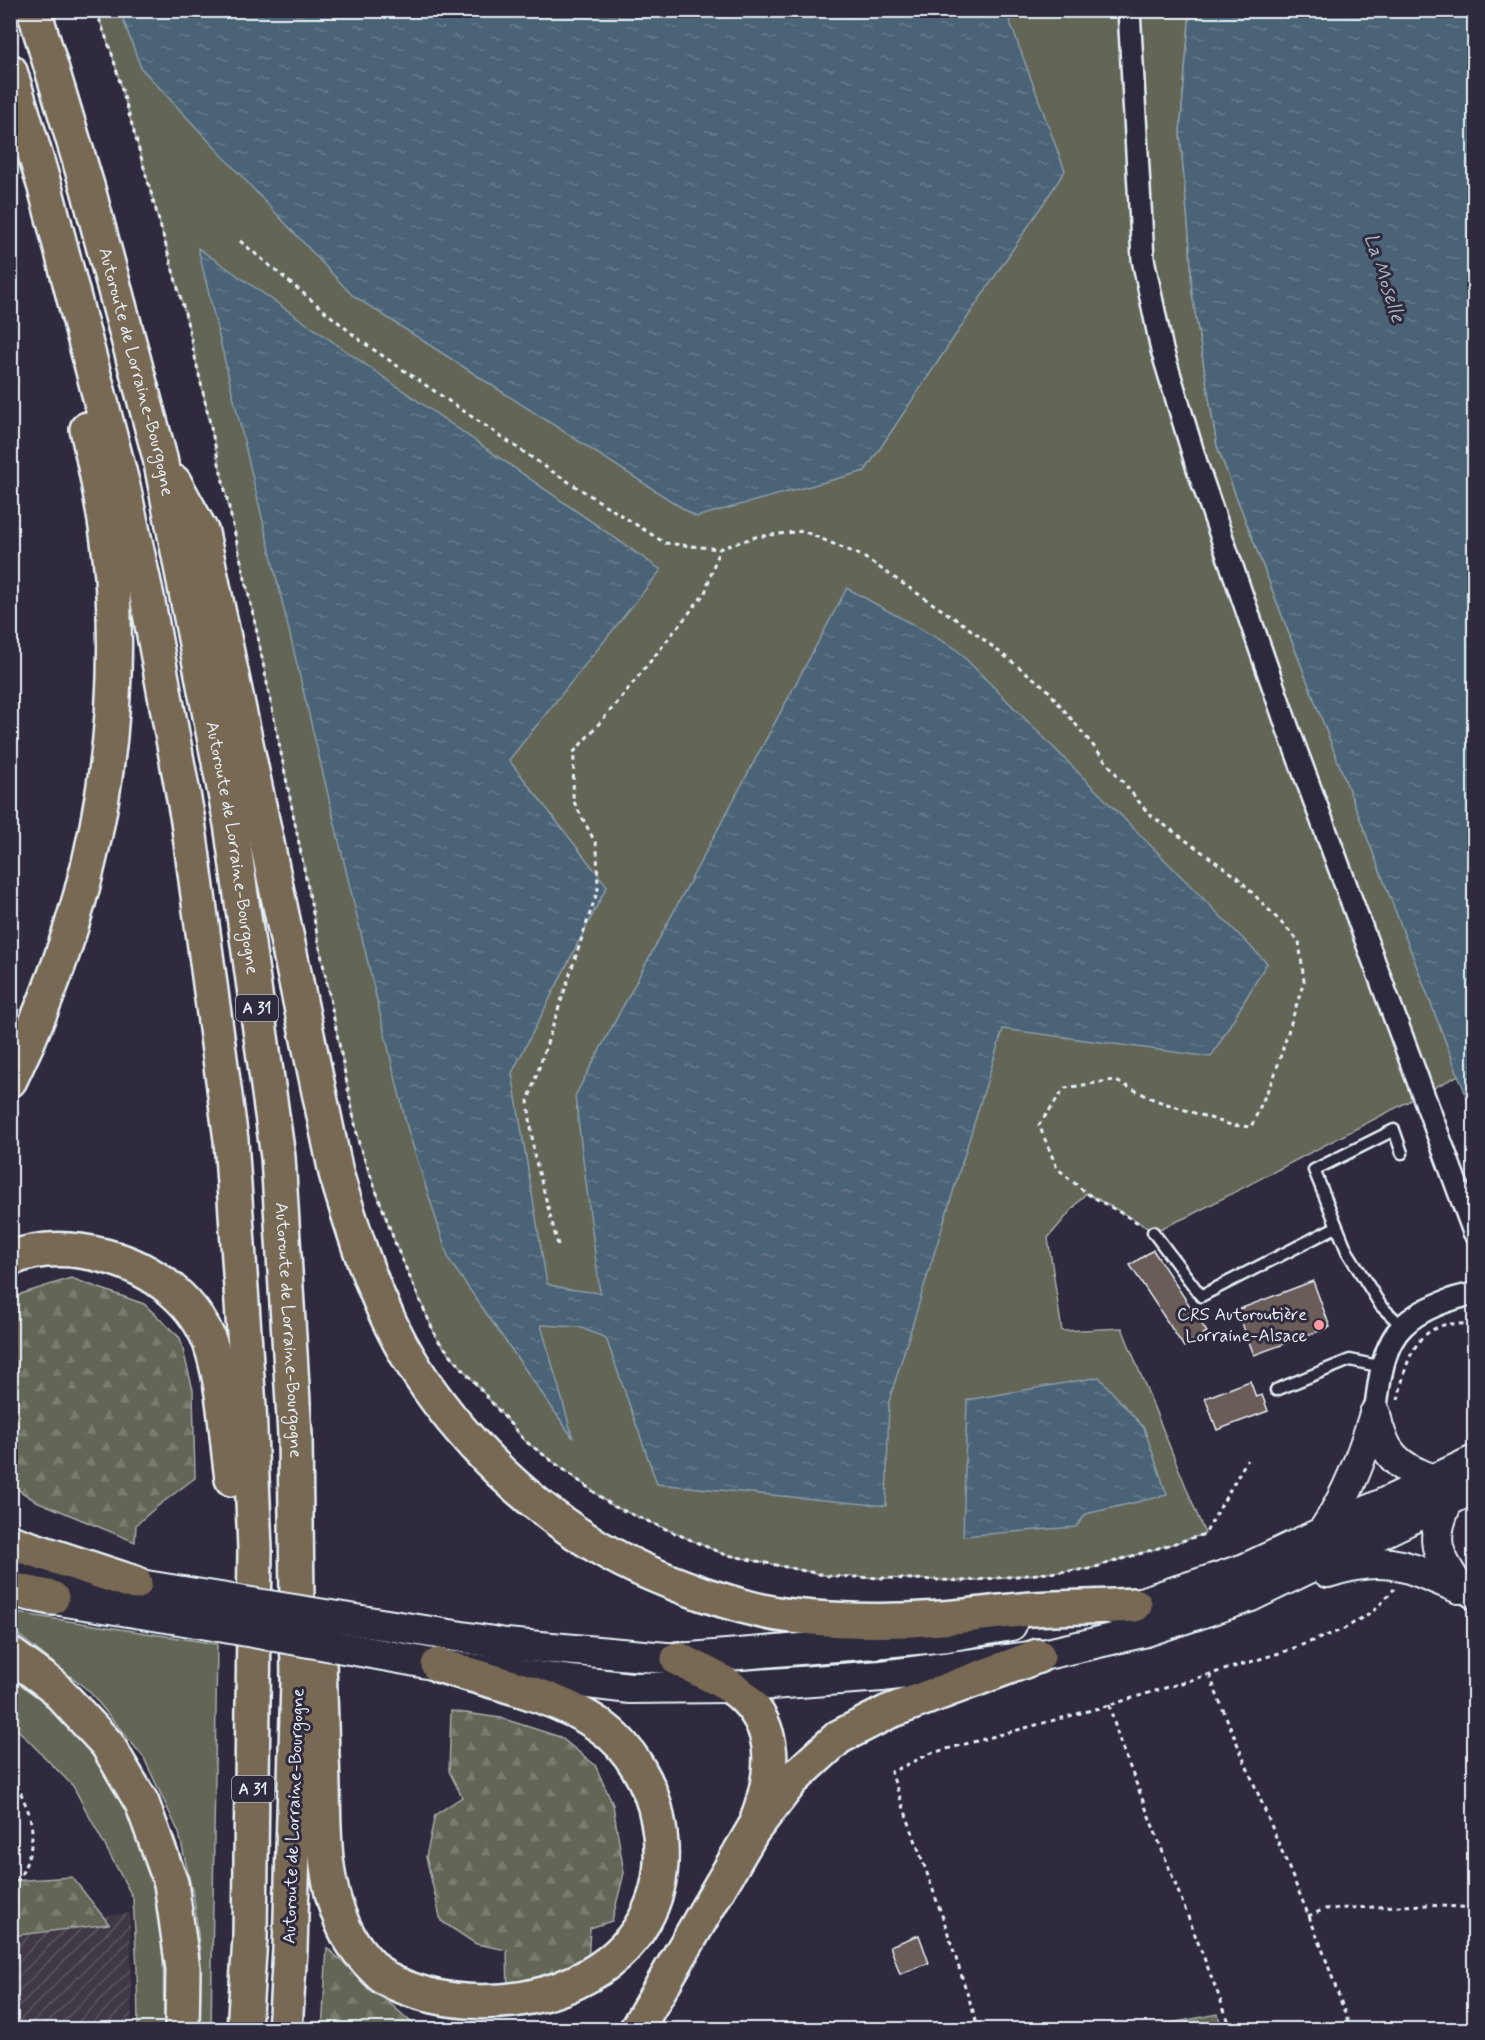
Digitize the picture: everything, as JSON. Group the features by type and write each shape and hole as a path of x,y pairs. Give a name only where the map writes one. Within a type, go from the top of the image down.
{"highway":[{"name":"Autoroute de Lorraine-Bourgogne","path":"34,10 88,189 160,458 231,824 278,1157 295,1435 298,1682 290,1949 285,2030"},
{"name":"A 31","path":"10,71 46,191 123,486 167,700 188,821 231,1140 248,1396 255,1549 250,1927 244,2030"},
{"path":"10,1080 38,1022 58,969 87,877 108,767 112,715 112,578 107,532 73,364 46,191"},
{"path":"160,458 202,533 336,1173 363,1262 392,1329 422,1380 465,1434 499,1471 544,1509 588,1541 684,1587 731,1603 790,1616 880,1621 1031,1609 1135,1605"},
{"path":"278,1157 309,1378 325,1852 330,1887 340,1919 351,1941 364,1959 399,1992 431,2010 469,2021 513,2022 557,2010 588,1994 610,1975 635,1948 653,1909 662,1868 662,1839 656,1806 625,1748 601,1726 572,1709 541,1697 438,1665"},
{"path":"10,1259 49,1249 87,1251 126,1261 155,1276 180,1297 198,1321 212,1349 224,1401 237,1515 255,1549"},
{"path":"10,1542 135,1583"},
{"path":"10,1590 52,1598"},
{"path":"10,1654 52,1685 107,1744 142,1803 171,1883 183,1969 182,2030"},
{"path":"636,2030 753,1830 792,1780 839,1737 888,1712 1038,1656"},
{"path":"678,1659 740,1694 760,1717 769,1740 770,1763 766,1794 753,1830"}],"main road":[{"path":"1323,1532 1348,1491 1366,1445 1386,1408"},
{"path":"1386,1408 1378,1432 1393,1458 1407,1469 1460,1482"},
{"path":"52,1598 362,1620 506,1644 678,1659 947,1636 1135,1605 1245,1569 1323,1532 1460,1482"},
{"path":"1460,1482 1437,1529 1436,1545 1445,1566 1467,1593"},
{"path":"1251,1596 1460,1482"},
{"path":"10,1564 135,1583 184,1606 361,1651 438,1665 630,1688 730,1687 882,1676 1038,1656 1143,1632 1350,1564 1377,1561 1406,1566 1467,1593"}],"street":[{"path":"1129,10 1143,259 1162,350 1197,466 1288,729 1474,1232"},
{"path":"1386,1408 1383,1367 1391,1344 1402,1326 1424,1311 1447,1301 1474,1294"}],"lane":[{"path":"1402,1153 1394,1130 1314,1170 1347,1251 1381,1306 1402,1326"},
{"path":"1153,1232 1201,1296 1336,1227"},
{"path":"1276,1390 1350,1360 1383,1367"}],"path":[{"path":"96,10 112,54 186,317 257,635 359,1143 397,1248 437,1339 525,1441 613,1506 723,1554 829,1576 966,1581 1089,1569 1205,1534 1246,1460"},
{"path":"240,241 362,340 550,470 665,543 719,549 755,537 803,531 862,556 966,626 1046,688 1149,814 1237,877 1299,940 1304,981 1275,1074 1251,1127 1231,1125 1155,1100 1114,1080 1065,1088 1039,1125 1057,1168 1086,1193 1153,1232"},
{"path":"558,1245 534,1154 528,1101 598,889 597,846 573,800 574,752 617,703 705,593 719,549"},
{"path":"1386,1408 1413,1350 1424,1336 1441,1326 1474,1325"},
{"path":"979,2030 944,1921 891,1772 932,1753 1109,1705 1286,1651 1344,1629 1376,1609 1393,1591 1406,1566"},
{"path":"1210,1674 1308,1916 1351,2030"},
{"path":"1109,1705 1119,1739 1232,2030"},
{"path":"10,1778 18,1786 30,1813 33,1831 24,1872 10,1893"},
{"path":"1308,1916 1325,1909 1427,1905 1474,1908"}],"shaded area":[{"path":"130,1913 132,2029 11,2029 10,1928"}],"green space":[{"path":"96,11 1190,11 1180,133 1192,293 1217,446 1459,1075 1189,1216 1153,1232 1086,1193 1048,1238 1062,1331 1122,1328 1205,1534 1089,1569 966,1581 829,1576 723,1554 613,1506 525,1441 437,1339 397,1248 359,1144 255,623 186,317 112,54"},
{"path":"71,1278 144,1304 180,1338 193,1390 195,1478 136,1525 135,1542 34,1500 11,1485 11,1302 21,1294"},
{"path":"10,1612 217,1644 211,2029 199,2029 200,1952 194,1899 179,1833 144,1758 89,1691 11,1629"},
{"path":"10,1673 64,1720 106,1772 139,1837 155,1883 163,1944 164,2029 138,2029 133,1898 73,1786 20,1732 11,1726"},
{"path":"451,1711 501,1718 560,1737 595,1765 613,1805 624,1873 612,1921 590,1928 588,1963 508,1997 507,1950 476,1944 441,1921 426,1857 435,1815 462,1797 449,1771"},
{"path":"72,1877 109,1924 11,1936 11,1881"},
{"path":"327,1948 419,2029 422,2029 322,2030"},
{"path":"1218,2014 1222,2029 1139,2029"}],"water":[{"path":"120,11 1006,11 1065,171 865,471 696,517 352,295 141,68"},
{"name":"La Moselle","path":"1190,11 1474,11 1474,1116 1217,446 1192,293 1180,133"},
{"path":"198,248 661,570 509,760 607,886 512,1073 547,1284 600,1293 575,1096 847,588 955,648 1267,963 1211,1057 1003,1029 889,1401 886,1506 657,1484 606,1338 579,1327 541,1325 573,1438 449,1260 407,1127"},
{"path":"1099,1377 1144,1428 1167,1495 1086,1514 1076,1527 963,1536 967,1400"}],"building":[{"path":"1153,1250 1207,1332 1184,1347 1130,1265"},
{"path":"1313,1281 1330,1327 1254,1355 1237,1310"},
{"path":"1250,1381 1256,1397 1262,1395 1268,1411 1217,1430 1205,1398"},
{"path":"919,1935 929,1963 900,1974 890,1946"}],"place":[{"name":"CRS Autoroutière Lorraine-Alsace","path":"1319,1325"}]}
